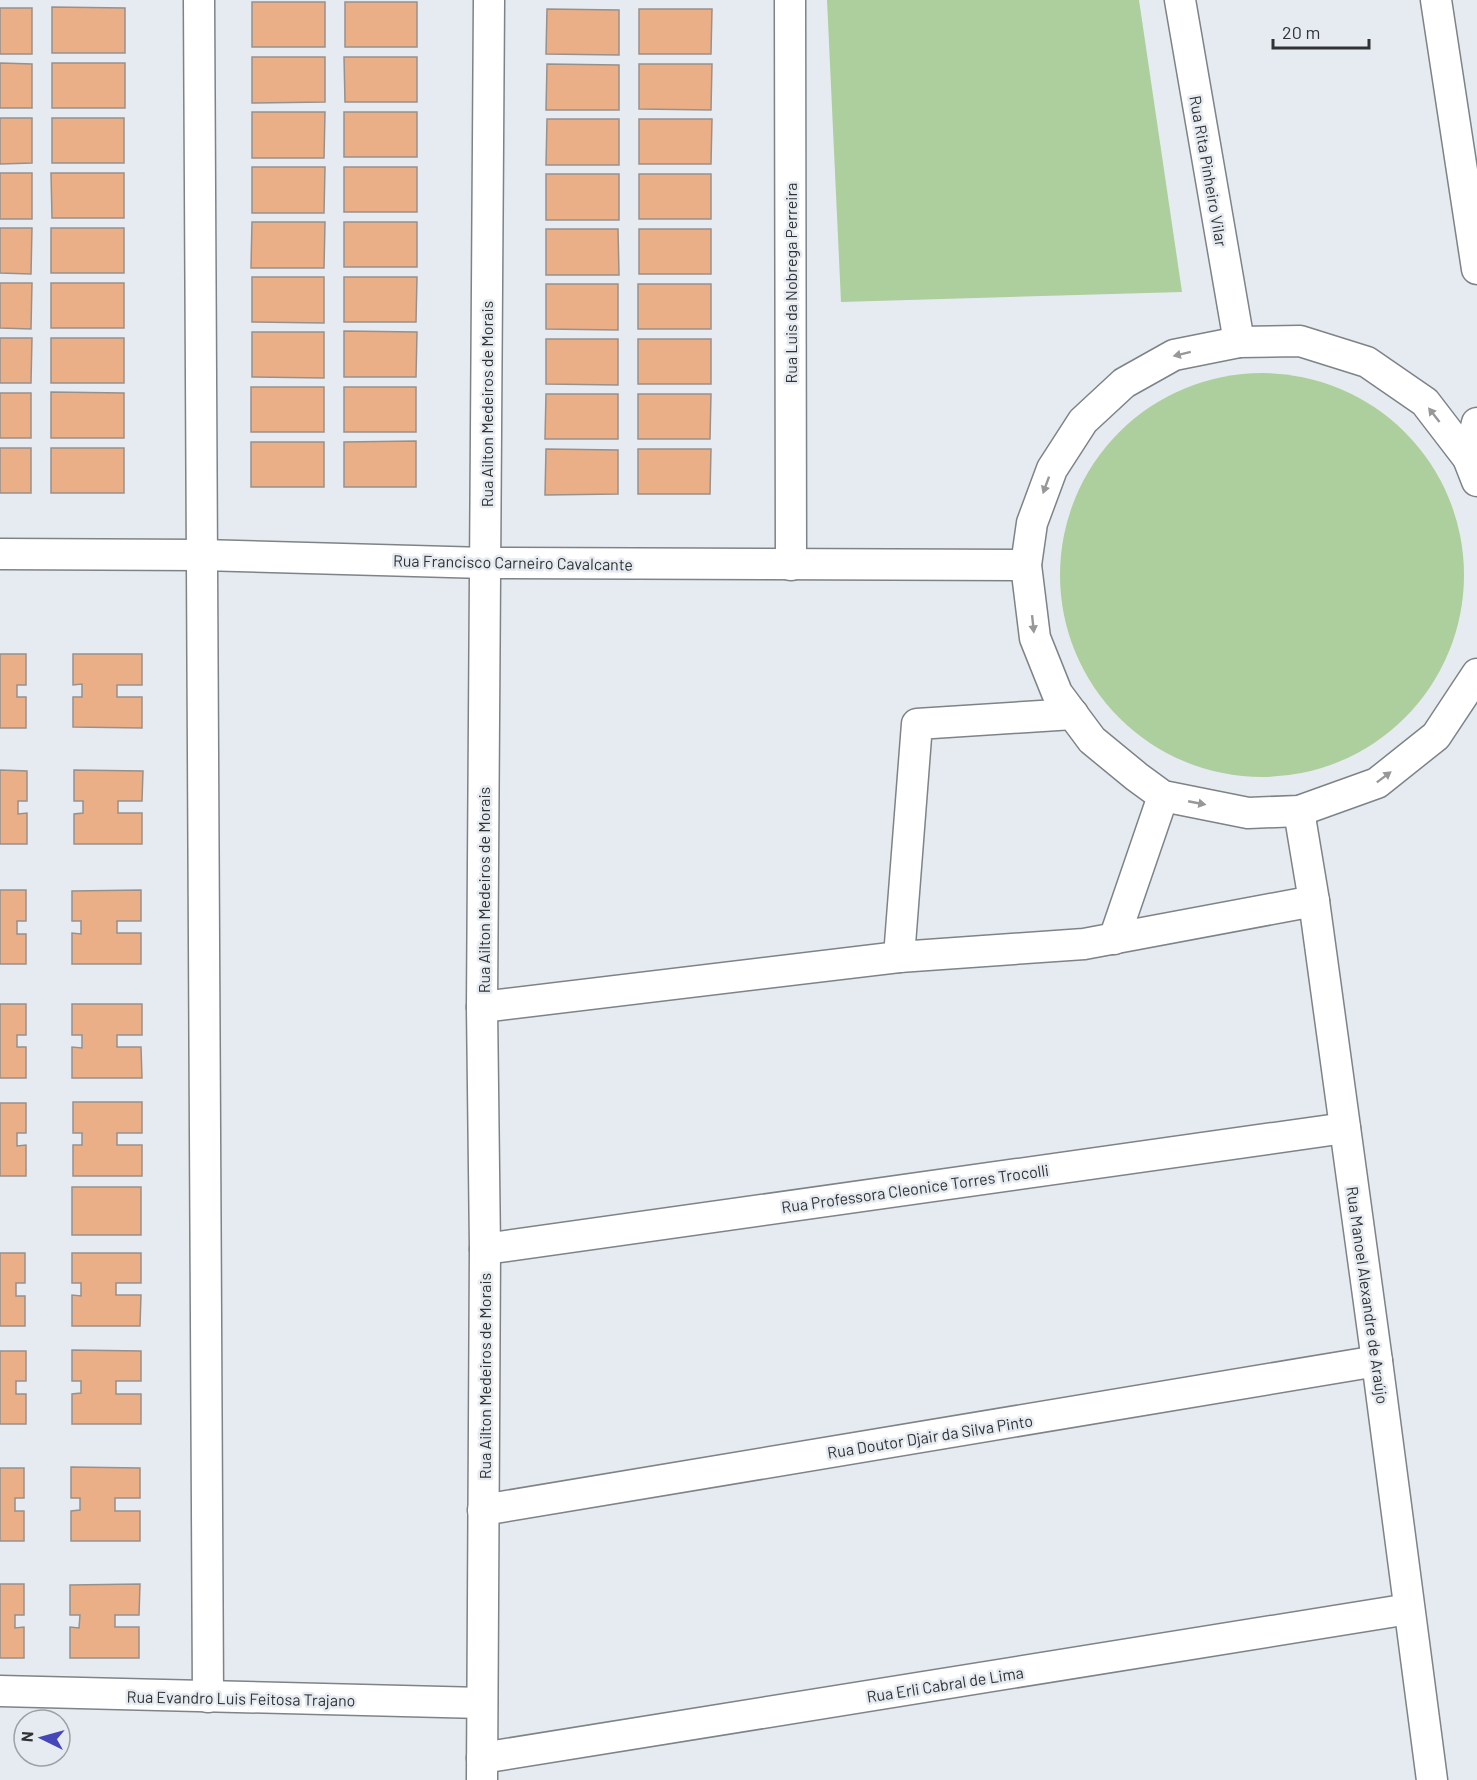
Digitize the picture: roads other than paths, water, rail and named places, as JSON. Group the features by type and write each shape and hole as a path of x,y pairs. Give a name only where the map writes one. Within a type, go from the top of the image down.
{"street":[{"path":"199,0 208,1697"},
{"name":"Rua Ailton Medeiros de Morais","path":"482,1769 485,1249 482,1007 489,0"},
{"name":"Rua Luis da Nobrega Perreira","path":"790,0 791,565"},
{"name":"Rua Rita Pinheiro Vilar","path":"1180,0 1239,342"},
{"path":"1436,0 1477,269"},
{"path":"1473,470 1425,402 1367,362 1300,341 1239,342 1174,355 1124,383 1083,421 1052,469 1032,523 1026,566 1035,638 1057,693 1092,740 1163,796 1248,813 1299,811 1377,783 1436,736 1477,674"},
{"path":"1473,470 1477,423"},
{"name":"Rua Francisco Carneiro Cavalcante","path":"0,554 201,555 485,563 1026,566"},
{"path":"899,957 917,724 1073,714"},
{"path":"1114,939 1163,796"},
{"name":"Rua Manoel Alexandre de Araújo","path":"1299,811 1314,901 1377,1361 1431,1780"},
{"path":"482,1007 899,957 1084,944 1314,901"},
{"name":"Rua Professora Cleonice Torres Trocolli","path":"485,1249 1345,1128"},
{"name":"Rua Doutor Djair da Silva Pinto","path":"483,1510 1377,1361"},
{"name":"Rua Erli Cabral de Lima","path":"482,1769 1408,1609"},
{"name":"Rua Evandro Luis Feitosa Trajano","path":"0,1691 482,1703"}]}
